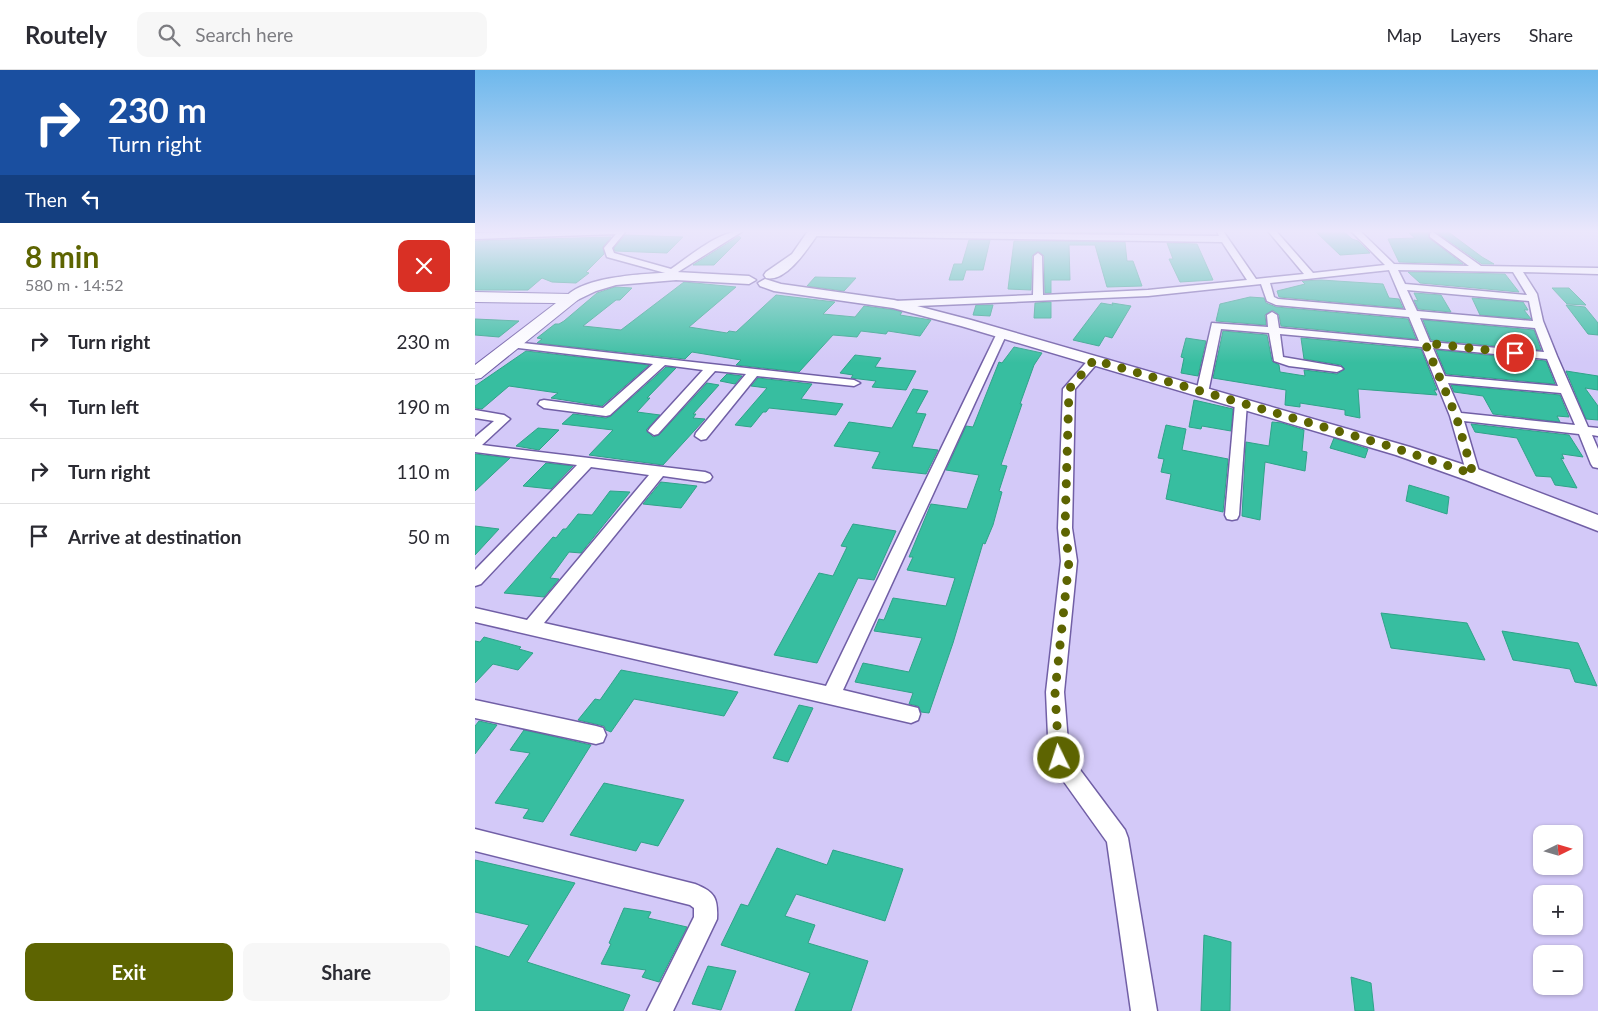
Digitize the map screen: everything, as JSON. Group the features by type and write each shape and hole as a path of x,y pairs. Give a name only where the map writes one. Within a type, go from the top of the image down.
{"main road":[{"path":"475,374 571,299 603,283 667,275"},
{"path":"687,275 762,280 779,288 894,304 1002,333 1403,451 1473,474 1598,523"},
{"path":"762,280 770,275"},
{"path":"475,297 571,299"}],"street":[{"path":"1037,275 1038,298"},
{"path":"1248,275 1254,283"},
{"path":"894,304 1148,293 1321,275"},
{"path":"1396,275 1456,416 1473,474"},
{"path":"1520,275 1533,298 1551,356 1598,464"},
{"path":"1265,282 1270,299 1275,302 1540,325"},
{"path":"1401,287 1533,298"},
{"path":"1272,315 1278,359 1289,363 1337,369"},
{"path":"1203,393 1214,327 1220,325 1551,356"},
{"path":"831,695 1002,333"},
{"path":"514,345 854,383"},
{"path":"1094,360 1069,389 1065,528 1069,561 1055,692 1059,758 1117,838 1144,1011"},
{"path":"544,404 606,412 662,362"},
{"path":"654,431 712,367"},
{"path":"701,436 754,372"},
{"path":"1441,379 1566,390"},
{"path":"1232,515 1241,404"},
{"path":"475,414 504,419 475,444"},
{"path":"1456,416 1598,432"},
{"path":"475,448 705,477"},
{"path":"475,580 587,463"},
{"path":"531,628 659,472"},
{"path":"475,615 911,714"},
{"path":"475,708 596,736"},
{"path":"475,840 695,895 706,903 705,919 660,1011"}],"building":[{"path":"475,275 587,275 576,283 552,282 542,278 528,290 475,290"},
{"path":"951,275 965,275 963,280 949,280"},
{"path":"1010,275 1031,275 1031,290 1008,289"},
{"path":"1045,275 1070,275 1070,280 1051,280 1051,293 1045,293"},
{"path":"1104,275 1138,275 1142,286 1107,287"},
{"path":"1177,275 1211,275 1213,280 1180,282"},
{"path":"1411,275 1506,275 1519,292 1420,283"},
{"path":"815,277 856,278 844,291 807,286"},
{"path":"1321,280 1383,284 1389,298 1399,299 1403,308 1279,297 1277,291 1305,284 1302,281"},
{"path":"684,282 736,287 689,327 727,333 729,331 736,332 776,295 835,302 823,314 855,317 864,306 895,310 902,312 900,315 931,320 920,336 888,331 886,334 861,331 857,337 833,335 799,372 736,365 741,360 692,352 685,359 537,343 542,339 537,338 555,324 564,321 597,293 615,287 632,288 620,300 616,300 583,326 621,330"},
{"path":"1552,288 1569,288 1586,305 1567,304"},
{"path":"1414,293 1441,295 1451,312 1418,309 1414,300 1418,301"},
{"path":"1250,297 1264,298 1266,303 1276,307 1408,319 1416,339 1281,326 1279,315 1273,310 1265,315 1266,325 1216,321 1220,304"},
{"path":"1472,298 1523,302 1528,310 1524,310 1531,319 1480,315"},
{"path":"1051,302 1051,318 1034,318 1035,303"},
{"path":"1101,303 1131,306 1112,338 1105,336 1099,346 1073,340"},
{"path":"976,305 993,305 990,316 973,315"},
{"path":"1566,305 1585,307 1598,323 1598,335 1588,334"},
{"path":"475,319 519,321 499,337 475,335"},
{"path":"1423,320 1534,330 1541,350 1431,340"},
{"path":"1223,331 1267,335 1272,361 1279,365 1280,372 1305,376 1304,370 1337,374 1345,369 1341,365 1304,359 1301,338 1421,349 1437,390 1434,390 1437,395 1358,389 1360,418 1345,415 1345,410 1300,403 1300,407 1285,405 1286,390 1213,378"},
{"path":"1186,338 1206,341 1198,376 1181,373 1184,358 1181,357"},
{"path":"1014,347 1042,353 1034,365 1001,465 1007,466 999,491 1002,492 993,525 985,544 983,543 953,643 929,713 921,712 918,706 909,704 913,693 855,682 863,663 909,672 922,638 874,631 879,619 884,620 893,598 946,606 955,578 907,570 913,557 909,557 931,504 967,509 979,475 946,470 966,426 973,427 999,362 1002,363"},
{"path":"1436,350 1546,361 1555,384 1446,374"},
{"path":"526,351 649,365 602,406 551,398 558,393 509,386 482,409 475,408 475,386"},
{"path":"855,355 881,358 875,367 916,371 906,390 872,387 876,381 851,378 853,375 840,373"},
{"path":"666,367 676,368 647,398 650,398 637,412 660,415 646,430 653,437 659,435 707,383 719,385 693,414 696,414 693,418 705,419 663,465 589,455 613,430 562,424 573,414 606,418 611,416"},
{"path":"1566,371 1598,376 1598,390 1585,388 1598,406 1598,420 1586,419"},
{"path":"727,374 742,376 735,384 720,381"},
{"path":"758,378 812,384 801,399 843,404 836,415 769,408 766,412 763,412 751,427 735,425 767,388 751,386"},
{"path":"1451,385 1560,395 1569,417 1557,416 1560,422 1493,414 1483,396 1454,392"},
{"path":"913,389 928,391 916,413 926,414 912,447 938,450 926,474 872,468 880,452 834,446 849,422 892,428"},
{"path":"1194,400 1233,409 1231,431 1202,426 1201,429 1189,427"},
{"path":"1272,422 1304,430 1302,451 1307,452 1305,471 1265,462 1260,520 1242,516 1246,442 1269,446"},
{"path":"1471,424 1569,435 1583,457 1562,454 1564,459 1561,458 1577,488 1555,485 1551,477 1536,476 1517,438 1475,432"},
{"path":"1166,425 1186,429 1182,450 1228,459 1223,512 1166,499 1171,474 1161,472 1164,459 1158,458"},
{"path":"538,428 559,430 539,450 516,446"},
{"path":"1334,438 1368,449 1365,458 1330,448"},
{"path":"475,454 510,458 475,491"},
{"path":"546,463 573,466 551,489 523,486"},
{"path":"661,482 697,486 681,508 643,504"},
{"path":"1409,485 1449,497 1447,514 1406,501"},
{"path":"610,491 630,492 581,553 569,552 550,578 559,579 544,597 504,593 553,537 556,538 563,529 566,529 578,514 592,515"},
{"path":"853,524 896,531 874,580 858,578 817,663 774,655 819,573 833,576 847,547 841,546"},
{"path":"475,526 499,529 475,555"},
{"path":"1381,613 1467,623 1485,660 1391,648"},
{"path":"1502,631 1578,643 1597,686 1575,682 1570,669 1513,660"},
{"path":"484,637 521,647 519,649 533,653 518,670 493,664 475,683 475,641 480,642"},
{"path":"621,670 738,692 724,716 634,699 611,732 606,730 604,726 578,720 595,699 600,700"},
{"path":"799,705 813,708 788,762 773,758"},
{"path":"479,721 497,725 475,754 475,726"},
{"path":"524,730 591,745 543,822 523,818 529,809 495,803 530,753 510,750"},
{"path":"604,783 684,800 658,846 641,842 636,851 570,835"},
{"path":"777,848 827,865 833,850 903,869 885,921 796,894 785,916 815,925 808,943 868,961 851,1011 795,1011 810,973 721,945 741,904 748,906"},
{"path":"475,860 575,883 527,962 630,995 623,1011 475,1011 475,946 509,957 529,925 475,912"},
{"path":"624,908 651,912 648,918 687,927 659,982 642,977 646,970 601,964 611,944 609,943"},
{"path":"1204,935 1231,942 1230,1011 1201,1011"},
{"path":"708,966 736,971 721,1010 692,1004"},
{"path":"1351,977 1371,983 1374,1011 1355,1011"}],"route":[{"path":"1059,758 1055,692 1069,561 1065,528 1069,389 1094,360 1389,446 1473,474 1456,416 1425,343 1515,353"}]}
